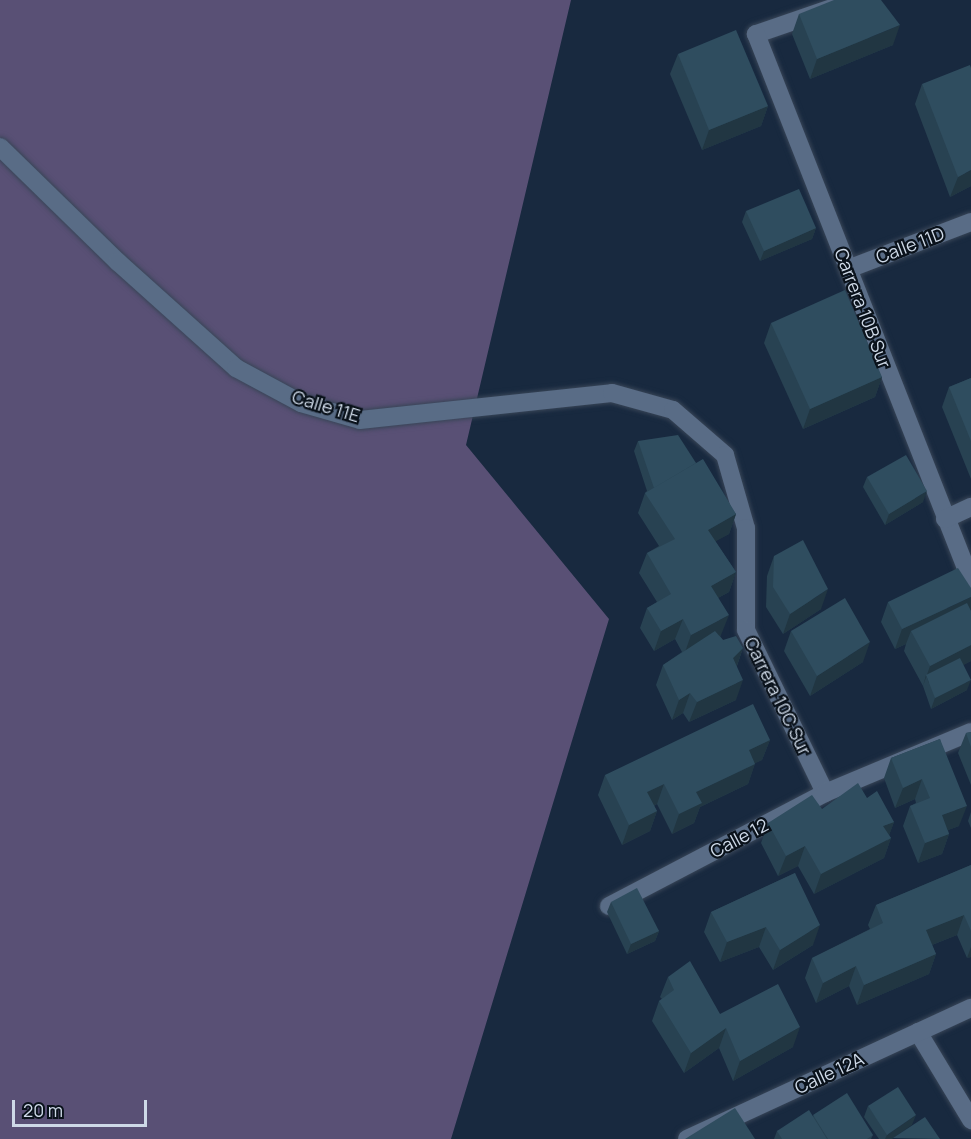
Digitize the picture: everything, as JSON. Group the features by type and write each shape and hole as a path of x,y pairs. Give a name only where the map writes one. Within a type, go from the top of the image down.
{"street":[{"name":"Carrera 10B Sur","path":"855,0 756,34 971,581"},
{"name":"Calle 11E","path":"0,147 118,262 236,368 301,403 360,420 612,393 673,410 725,455"},
{"name":"Calle 11D","path":"848,269 971,222"},
{"name":"Carrera 10C Sur","path":"725,455 746,528 746,630 825,793"},
{"path":"945,519 971,507"},
{"name":"Calle 12","path":"609,906 825,793 971,732"},
{"name":"Calle 12A","path":"687,1139 971,1008"},
{"path":"918,1032 971,1120"},
{"path":"737,1115 748,1131"}],"shaded area":[{"path":"0,0 571,0 466,445 609,619 451,1139 0,1139"}],"building":[{"path":"834,0 881,0 900,25 817,59 799,14"},
{"path":"736,30 768,106 709,130 678,54"},
{"path":"970,65 971,170 958,177 922,84"},
{"path":"799,189 816,228 764,251 746,211"},
{"path":"845,290 882,377 810,409 771,323"},
{"path":"971,378 971,441 949,387"},
{"path":"678,435 696,463 654,488 638,441"},
{"path":"906,455 927,491 889,514 867,477"},
{"path":"703,459 736,514 708,530 736,572 711,586 729,615 691,635 683,619 661,631 647,608 671,594 647,553 675,539 645,493"},
{"path":"803,540 828,589 790,614 773,587 774,556"},
{"path":"958,568 971,588 971,597 902,629 888,602"},
{"path":"845,598 870,642 817,676 791,631"},
{"path":"967,603 971,611 971,645 930,666 911,631"},
{"path":"715,631 723,640 736,636 743,648 733,658 743,680 697,702 690,693 679,700 663,665"},
{"path":"960,658 971,680 935,698 926,675"},
{"path":"753,704 770,740 749,750 755,764 696,792 702,803 679,814 664,784 647,792 657,811 629,825 605,775"},
{"path":"971,732 971,747 966,733"},
{"path":"940,739 967,806 942,815 949,834 925,843 910,806 930,798 922,779 903,788 891,758"},
{"path":"858,783 867,798 877,791 894,822 883,826 891,838 821,874 805,846 786,856 768,823 812,795 822,809"},
{"path":"971,865 971,931 964,915 926,930 936,954 864,985 856,966 823,983 812,958 883,923 876,905"},
{"path":"795,873 820,925 780,950 766,927 727,942 711,912"},
{"path":"637,888 659,931 631,944 611,902"},
{"path":"690,961 720,1014 778,984 800,1027 740,1061 726,1028 691,1053 659,1001 674,990 668,977"},
{"path":"898,1087 916,1115 887,1135 868,1106"},
{"path":"847,1093 873,1135 867,1139 828,1139 813,1115"},
{"path":"735,1108 755,1139 685,1139"},
{"path":"809,1110 827,1139 782,1139 777,1131"},
{"path":"925,1117 940,1139 893,1138"}]}
